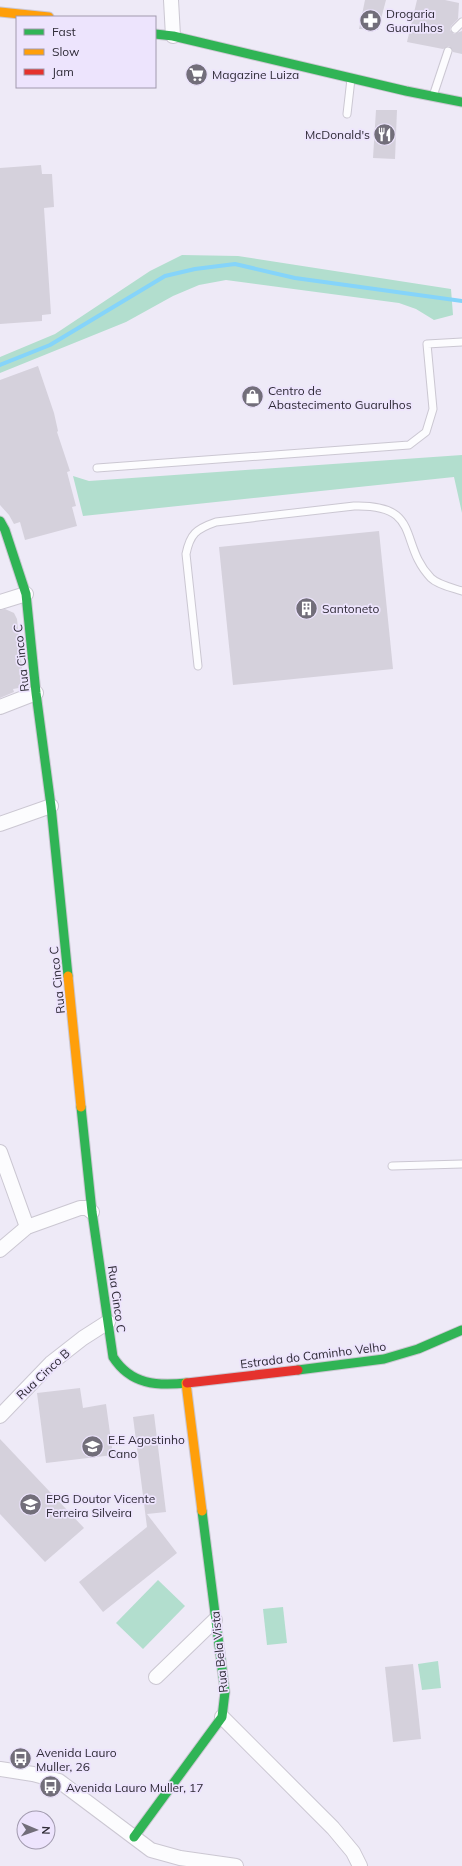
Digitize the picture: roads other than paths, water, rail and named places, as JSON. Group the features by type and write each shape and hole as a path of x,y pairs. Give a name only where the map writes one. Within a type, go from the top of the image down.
{"street":[{"path":"171,0 173,36"},
{"path":"0,12 38,16"},
{"path":"156,34 173,36 351,78 462,102"},
{"name":"Rua Cinco C","path":"0,521 6,530 26,594 36,693 51,806 92,1212 113,1357 118,1368 127,1375 148,1383 165,1386 186,1383"},
{"path":"0,602 26,594"},
{"path":"0,707 36,693"},
{"path":"0,824 51,806"},
{"path":"0,1152 27,1227"},
{"path":"0,1250 27,1227 80,1208 87,1208 92,1212"},
{"name":"Rua Cinco B","path":"0,1416 51,1363 83,1338 108,1322"},
{"name":"Estrada do Caminho Velho","path":"186,1383 372,1362 420,1349 462,1330"},
{"name":"Rua Bela Vista","path":"186,1383 225,1692 222,1717"},
{"path":"156,1677 215,1620"},
{"path":"134,1838 222,1717 333,1828 353,1852 360,1866"},
{"path":"0,1769 33,1774 59,1781 151,1850 180,1858 236,1866"}],"lane":[{"path":"455,29 462,22"},
{"path":"433,96 448,50"},
{"path":"347,114 351,78"},
{"path":"97,468 410,445 426,432 433,409 427,344 462,342"},
{"path":"198,666 186,554 188,540 205,526 216,522 354,506 371,506 386,510 399,517 408,531 420,562 432,579 440,584 462,591"},
{"path":"392,1166 462,1164"}],"waterway":[{"path":"0,365 50,345 165,276 195,269 235,264 295,278 462,301"}],"place":[{"name":"Drogaria Guarulhos","path":"371,20"},
{"name":"Magazine Luiza","path":"196,74"},
{"name":"McDonald's","path":"385,134"},
{"name":"Centro de Abastecimento Guarulhos","path":"253,397"},
{"name":"Santoneto","path":"306,608"},
{"name":"E.E Agostinho Cano","path":"92,1446"},
{"name":"EPG Doutor Vicente Ferreira Silveira","path":"31,1505"},
{"name":"Avenida Lauro Muller, 26","path":"21,1759"},
{"name":"Avenida Lauro Muller, 17","path":"50,1787"}]}
